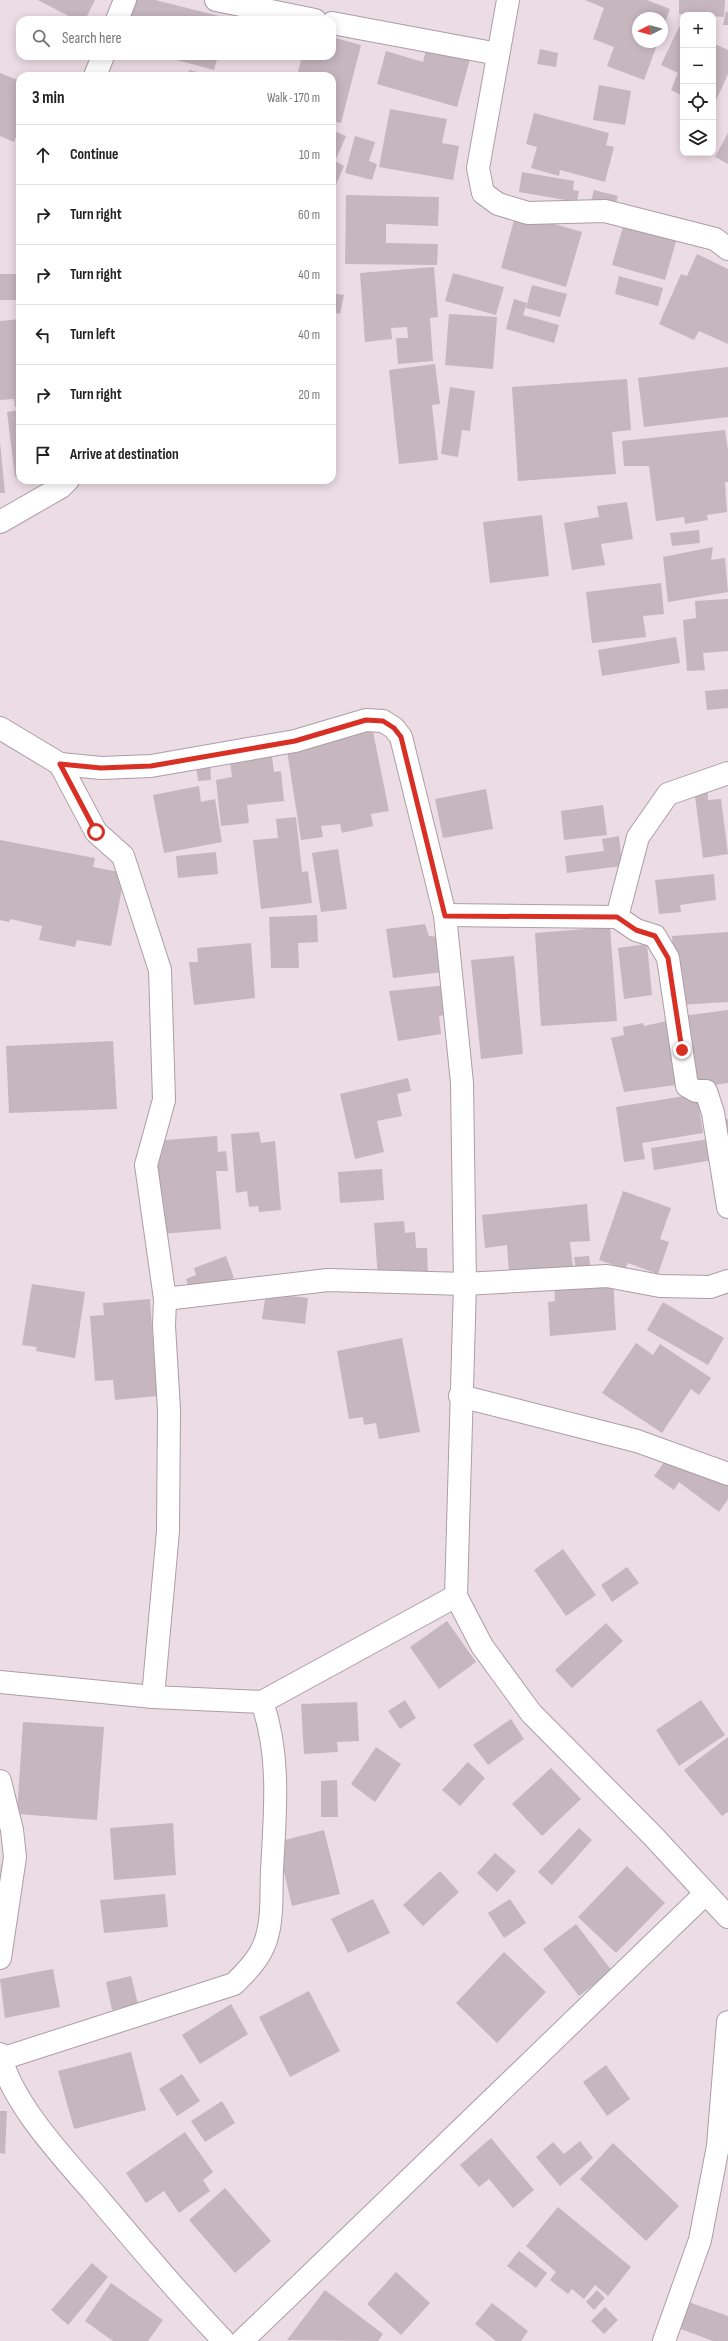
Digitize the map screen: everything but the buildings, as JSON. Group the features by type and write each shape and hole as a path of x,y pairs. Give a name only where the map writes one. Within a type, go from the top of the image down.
{"street":[{"path":"119,16 125,0"},
{"path":"216,0 295,16"},
{"path":"508,0 478,168 483,192 498,204 528,213 605,211 715,239 728,249"},
{"path":"336,24 498,54"},
{"path":"97,72 101,60"},
{"path":"0,522 64,484"},
{"path":"0,728 60,764 101,768 151,766 295,741 366,720 383,721 394,728 401,737 445,916 462,1083 465,1284 460,1396 456,1596 482,1646 531,1713 652,1835 728,1917"},
{"path":"60,764 96,832 123,856 160,970 164,1100 146,1165 165,1298 164,1326 169,1410 168,1531 153,1697"},
{"path":"617,917 638,837 668,794 728,773"},
{"path":"445,916 617,917 636,930 655,936 668,958 687,1086 696,1091 706,1091 720,1110 728,1207"},
{"path":"165,1298 328,1280 465,1284 607,1276 660,1286 710,1287 728,1281"},
{"path":"460,1396 637,1441 728,1474"},
{"path":"0,1682 153,1697 262,1702 456,1596"},
{"path":"224,2341 172,2286 67,2162 17,2097 1,2057 234,1984 255,1962 266,1940 270,1918 275,1804 274,1751 270,1725 262,1702"},
{"path":"0,1780 11,1822 15,1857 0,1958"},
{"path":"242,2341 706,1893"},
{"path":"664,2341 700,2240 723,2148 728,2022"}],"route":[{"path":"96,832 60,764 101,768 151,766 295,741 366,720 383,721 394,728 401,737 445,916 617,917 636,930 655,936 668,958 682,1050"}]}
